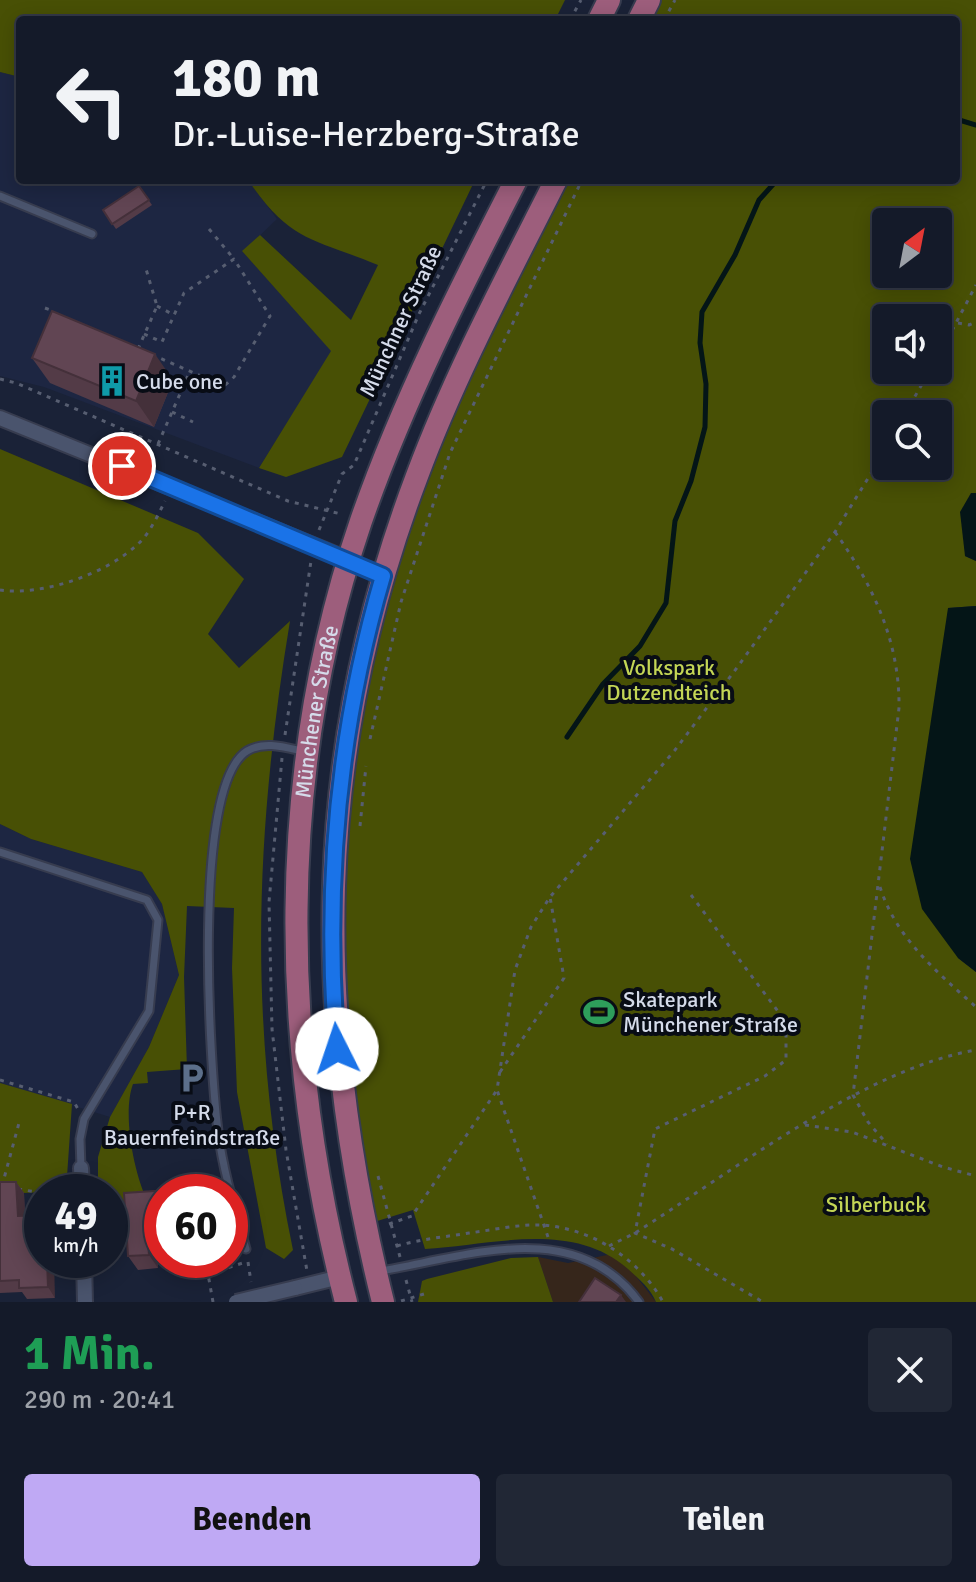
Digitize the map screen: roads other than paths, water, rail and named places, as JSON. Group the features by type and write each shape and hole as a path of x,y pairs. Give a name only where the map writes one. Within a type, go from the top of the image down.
{"main road":[{"name":"Münchener Straße","path":"346,1302 318,1184 306,1104 296,928 308,752 326,652 350,560 403,413 514,184"},
{"name":"Münchener Straße","path":"383,1302 344,1114 332,980 334,853 352,711 383,576 416,478 451,394 554,184"},
{"path":"350,560 383,576"},
{"path":"306,1104 327,1118 344,1114"},
{"path":"340,1277 376,1272"}],"street":[{"path":"0,418 350,560"},
{"path":"81,1168 81,1174"},
{"path":"236,1302 340,1277"},
{"path":"84,1278 85,1302"}],"lane":[{"path":"0,196 92,234"},
{"path":"226,1174 213,1088 207,948 220,805 232,769 244,753 260,745 308,752"},
{"path":"0,852 147,900 158,920 149,1011 84,1119 80,1139 81,1168"},
{"path":"376,1272 503,1249 553,1249 604,1267 639,1302"}],"waterway":[{"path":"960,120 976,125"},
{"path":"567,737 603,684 640,646 666,603 675,521 691,481 705,427 706,384 700,343 702,312 735,255 759,200 773,184"}],"place":[{"name":"Cube one","path":"112,381"},
{"name":"Skatepark Münchener Straße","path":"599,1012"},
{"name":"P+R Bauernfeindstraße","path":"192,1078"}],"park label":[{"name":"Volkspark Dutzendteich","path":"669,680"},
{"name":"Silberbuck","path":"876,1204"}]}
